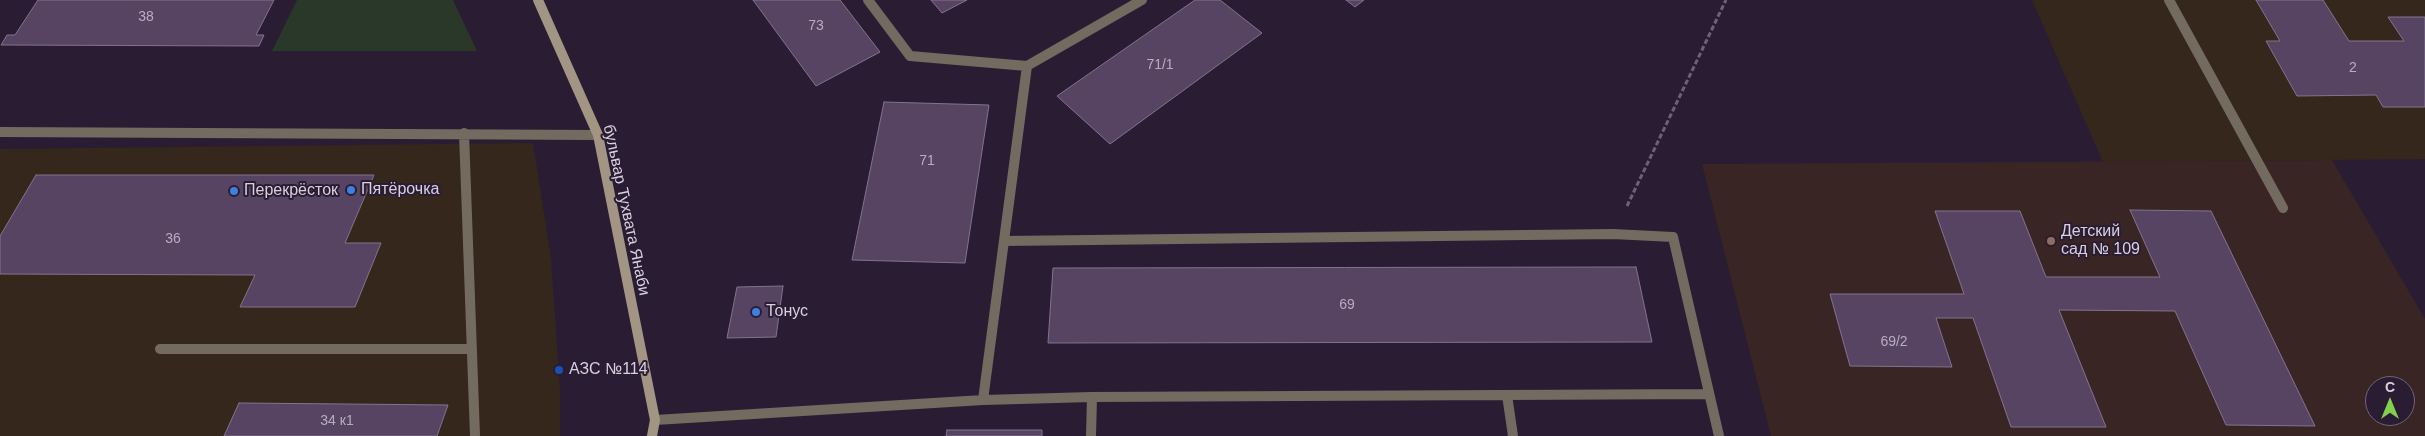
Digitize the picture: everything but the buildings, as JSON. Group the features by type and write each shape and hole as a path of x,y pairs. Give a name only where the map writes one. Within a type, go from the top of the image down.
{"main road":[{"name":"бульвар Тухвата Янаби","path":"538,0 598,135 654,420 652,436"}],"lane":[{"path":"868,0 910,56 1027,66 1142,0"},
{"path":"2169,0 2282,208"},
{"path":"983,400 1027,66"},
{"path":"0,132 598,135"},
{"path":"464,133 475,436"},
{"path":"1004,241 1613,234 1673,237 1719,436"},
{"path":"160,349 472,349"},
{"path":"654,420 983,400 1092,397 1709,394"},
{"path":"1507,395 1513,436"},
{"path":"1091,436 1092,397"}],"path":[{"path":"1613,234 1726,0"}],"shaded area":[{"path":"2032,0 2425,0 2425,159 2103,162"},
{"path":"533,143 551,259 560,390 560,436 0,436 0,149"},
{"name":"Детский сад № 109","path":"2332,160 2425,319 2425,436 1771,436 1702,164"}],"green space":[{"path":"297,0 453,0 477,51 272,51"}],"place":[{"name":"Пятёрочка","path":"351,190"},
{"name":"Перекрёсток","path":"234,191"},
{"name":"Детский сад № 109","path":"2051,241"},
{"name":"Тонус","path":"756,312"},
{"name":"АЗС №114","path":"559,370"}]}
